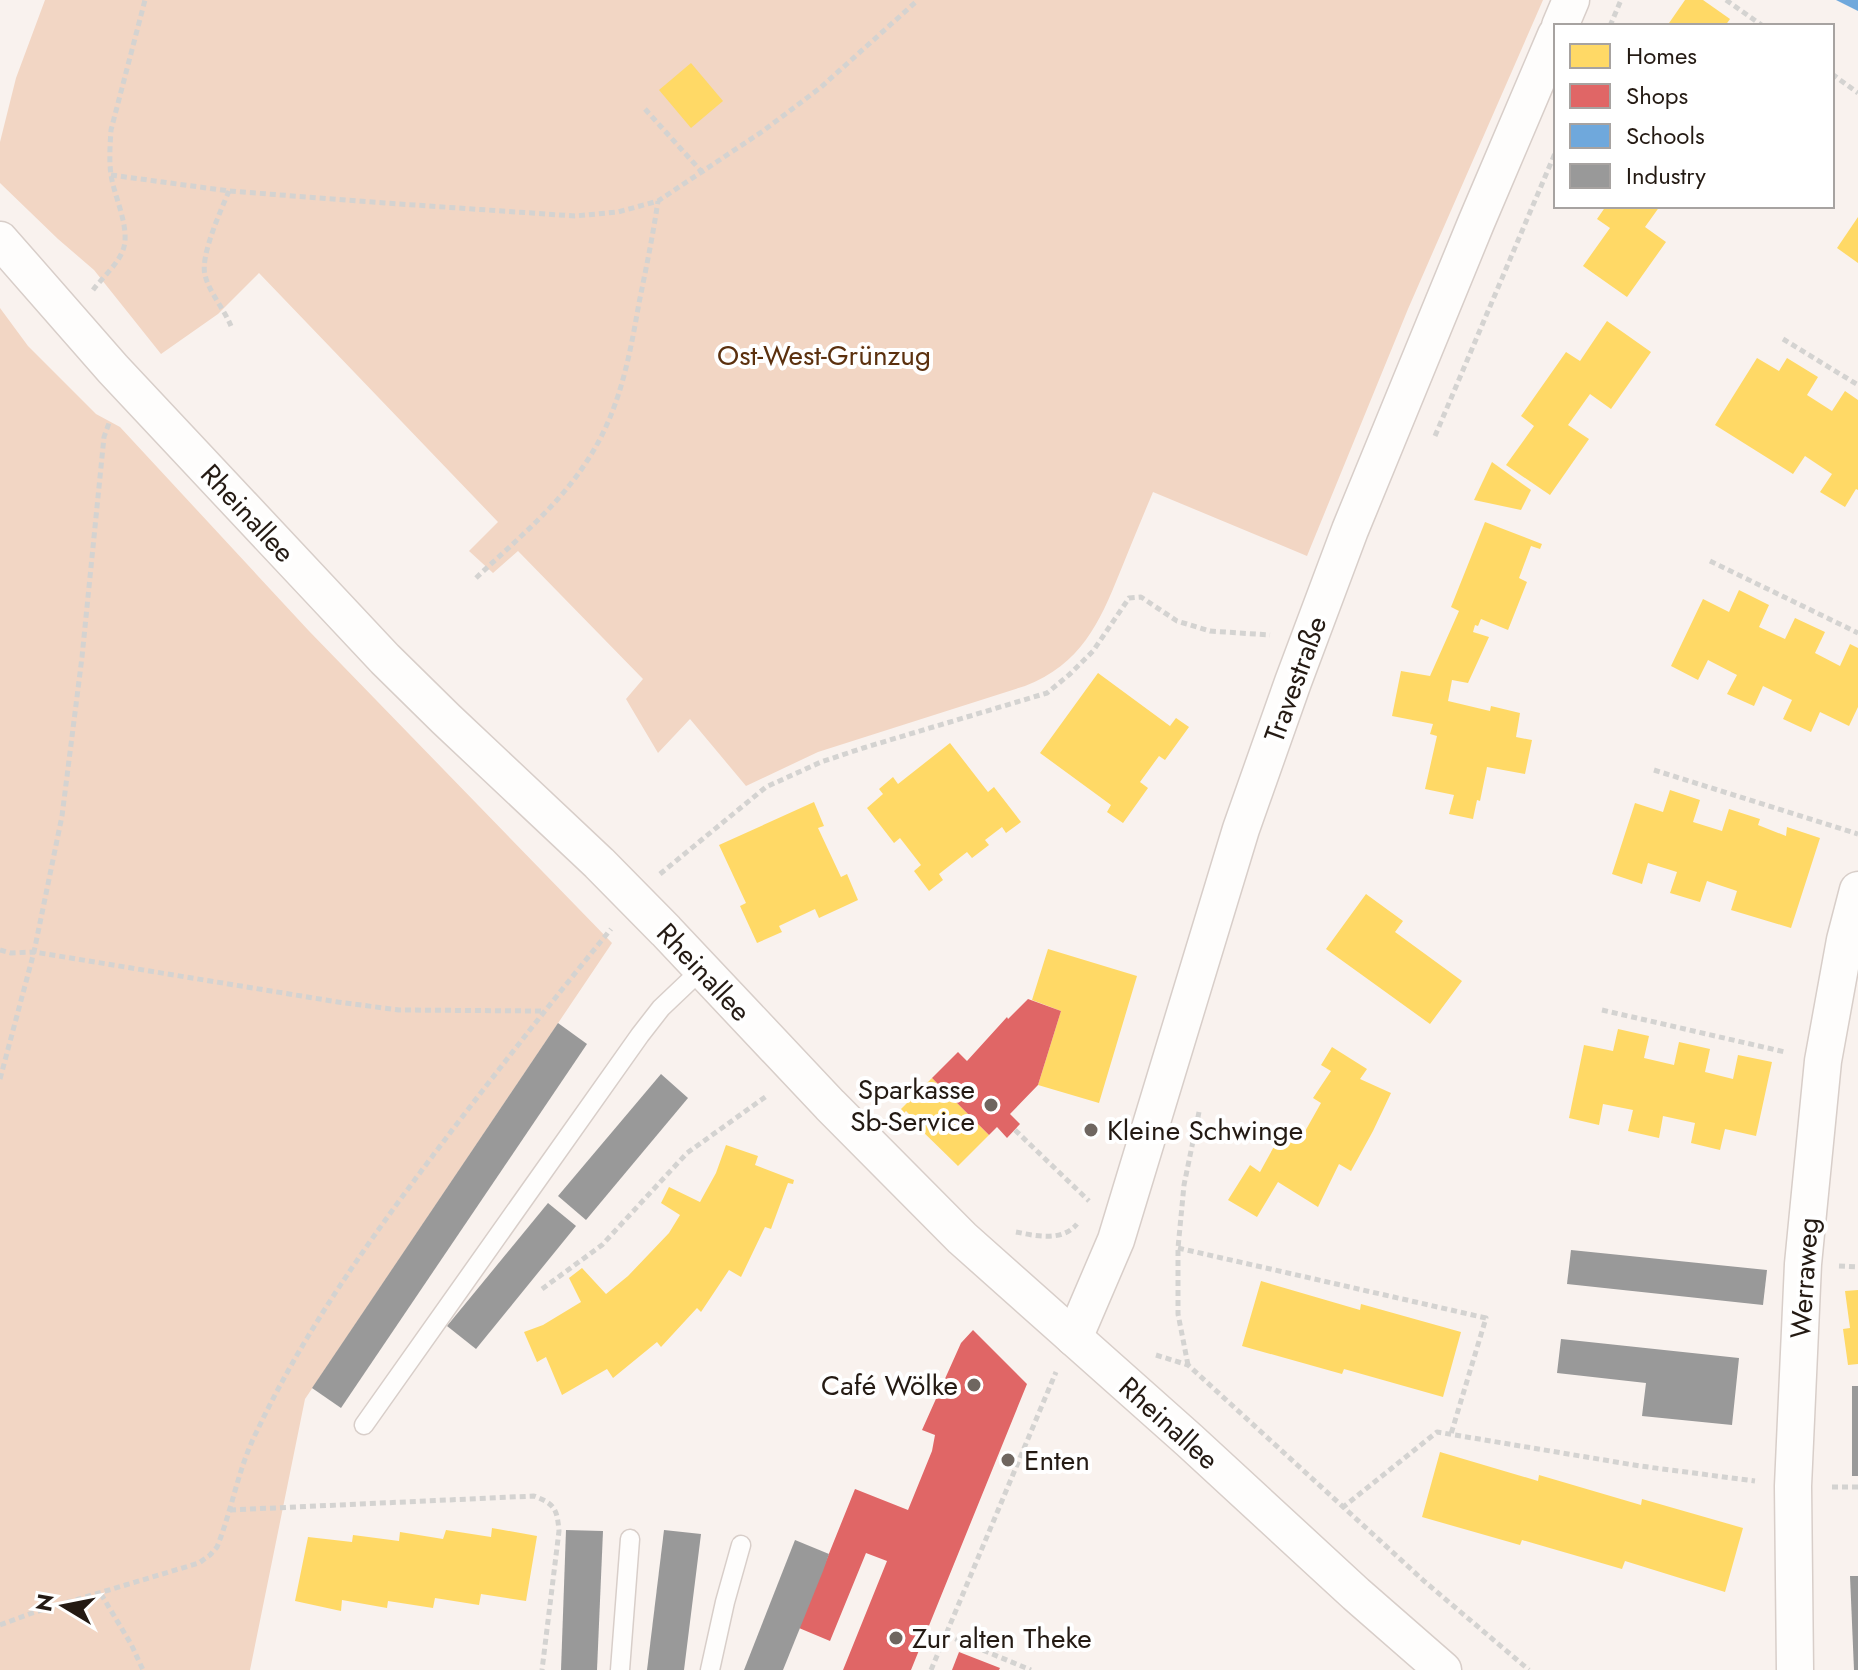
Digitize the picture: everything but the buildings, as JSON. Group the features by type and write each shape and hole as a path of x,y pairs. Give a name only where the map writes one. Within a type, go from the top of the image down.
{"street":[{"path":"1561,24 1571,0"},
{"name":"Travestraße","path":"1066,1352 1116,1240 1241,829 1298,669 1350,530 1554,40"},
{"name":"Rheinallee","path":"0,240 130,388 385,659 635,900 962,1238 1066,1352 1189,1440 1443,1670"},
{"name":"Werraweg","path":"1795,1670 1793,1486 1803,1264 1823,1061 1845,940 1858,890"}],"lane":[{"path":"364,1425 640,1035 661,1008 701,970"},
{"path":"620,1670 630,1539"},
{"path":"710,1670 741,1545"}],"path":[{"path":"67,316 90,293 123,250 123,220 111,175 109,146 145,0"},
{"path":"111,175 229,191 575,216 618,212 658,201 763,131 820,88 918,0"},
{"path":"1611,24 1621,0"},
{"path":"1726,0 1760,24"},
{"path":"1834,75 1858,93"},
{"path":"645,109 701,171"},
{"path":"1433,439 1554,156"},
{"path":"229,191 209,246 204,273 231,326"},
{"path":"476,578 561,495 585,464 610,416 630,356 658,201"},
{"path":"1783,339 1858,385"},
{"path":"0,1079 34,952 62,816 104,437 110,422"},
{"path":"1710,561 1858,633"},
{"path":"0,1625 199,1563 210,1555 217,1547 254,1437 313,1328 408,1188 543,1011 635,900 662,872 766,787 821,762 1047,693 1093,651 1129,598 1141,597 1177,621 1210,631 1279,636"},
{"path":"1654,770 1858,834"},
{"path":"0,950 34,952 399,1010 543,1011"},
{"path":"1602,1010 1823,1061"},
{"path":"542,1289 602,1245 687,1153 776,1089"},
{"path":"1200,1106 1184,1185 1178,1248 1178,1314 1188,1365 1342,1508 1529,1670"},
{"path":"1015,1130 1089,1201"},
{"path":"1178,1248 1486,1318 1451,1434"},
{"path":"931,1670 1066,1352"},
{"path":"1342,1508 1437,1432 1640,1466 1793,1486 1858,1487"},
{"path":"230,1510 534,1496 549,1502 557,1513 559,1531 542,1670"},
{"path":"101,1593 143,1670"},
{"path":"946,1635 1031,1670"}],"green space":[{"name":"Ost-West-Grünzug","path":"45,0 1543,0 1408,309 1307,556 1153,492 1095,625 1086,640 1061,666 1025,686 818,752 746,786 690,719 658,753 626,699 643,679 518,551 493,573 469,551 498,522 259,273 218,314 161,354 94,270 0,183 0,142 16,78"},
{"path":"0,308 28,346 96,414 120,427 309,631 612,943 305,1399 250,1670 0,1670"}],"place":[{"name":"Sparkasse Sb-Service","path":"991,1105"},
{"name":"Kleine Schwinge","path":"1091,1130"},
{"name":"Café Wölke","path":"974,1385"},
{"name":"Enten","path":"1008,1460"},
{"name":"Zur alten Theke","path":"896,1638"}]}
